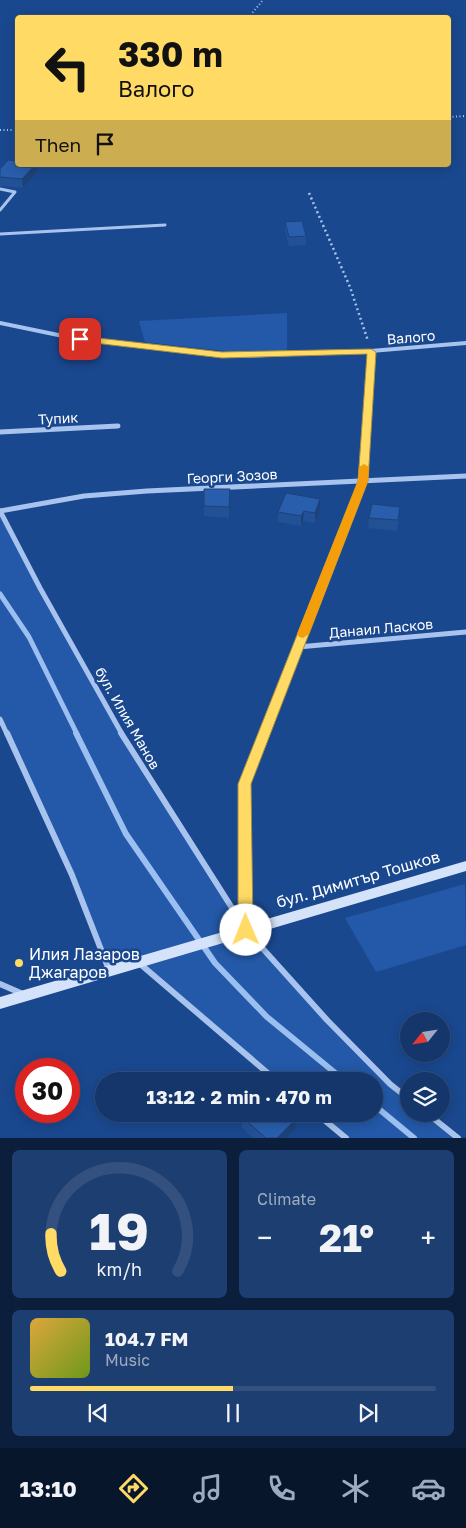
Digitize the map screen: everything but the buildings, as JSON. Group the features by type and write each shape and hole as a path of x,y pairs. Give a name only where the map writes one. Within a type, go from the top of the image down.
{"street":[{"name":"Валого","path":"0,323 63,336 222,355 371,352 466,343"},
{"path":"240,932 244,784 363,481 371,352"},
{"name":"Тупик","path":"0,432 118,426"},
{"name":"Георги Зозов","path":"0,511 84,496 156,490 466,476"},
{"name":"бул. Илия Манов","path":"0,511 40,588 128,745 240,932 400,1092"},
{"name":"Данаил Ласков","path":"298,647 466,632"},
{"path":"0,719 72,874 97,932 109,971"},
{"name":"бул. Димитър Тошков","path":"0,1002 168,955 466,866"},
{"path":"139,963 266,1072"},
{"path":"0,984 25,996"},
{"path":"326,1122 346,1138"},
{"path":"438,1122 458,1138"}],"lane":[{"path":"0,189 15,192 0,210"},
{"path":"0,234 165,225"}],"path":[{"path":"250,15 263,0"},
{"path":"451,116 466,116"},
{"path":"0,130 15,130"},
{"path":"309,193 350,287 371,352"}],"shaded area":[{"path":"287,313 287,350 235,352 145,342 139,321"},
{"path":"0,511 128,745 246,930 279,969 382,1072 266,1072 139,963 109,971 97,932 0,719"},
{"path":"465,884 466,945 376,972 345,918"},
{"path":"383,1073 400,1090 400,1122 438,1122 458,1138 346,1138 327,1122 383,1122"}],"waterway":[{"path":"0,594 29,637 77,734"},
{"path":"76,733 126,834 215,963 267,1017 334,1072"},
{"path":"383,1112 414,1138"}],"slow traffic":[{"path":"303,634 363,481 364,467"}],"place":[{"name":"Илия Лазаров Джагаров","path":"19,963"}],"route":[{"path":"80,339 164,350 242,356 371,352 363,481 244,784 246,930"}]}
